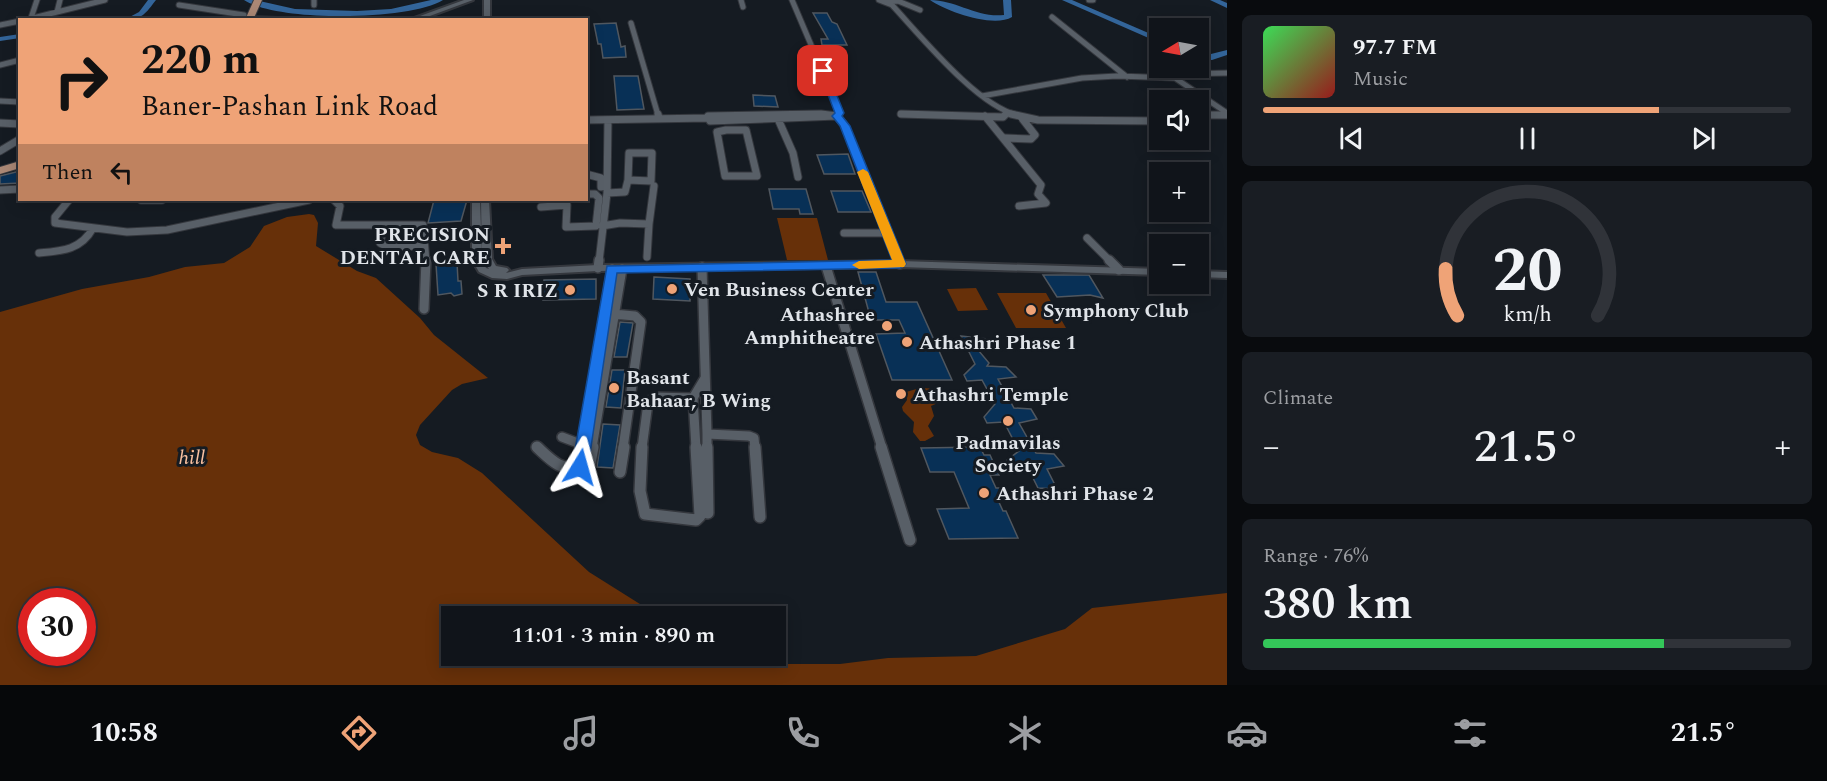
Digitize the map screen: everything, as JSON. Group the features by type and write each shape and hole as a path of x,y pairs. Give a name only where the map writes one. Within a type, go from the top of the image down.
{"main road":[{"path":"246,18 254,3"},
{"path":"0,169 18,163"}],"street":[{"path":"28,18 37,0"},
{"path":"57,12 60,0"},
{"path":"32,18 105,0"},
{"path":"188,6 193,0"},
{"path":"418,18 470,0"},
{"path":"431,18 479,0"},
{"path":"487,0 487,18"},
{"path":"494,0 494,18"},
{"path":"741,0 743,7"},
{"path":"792,0 840,113 837,116"},
{"path":"879,0 898,1 920,10"},
{"path":"887,2 982,96 1007,113 1024,118 1149,121"},
{"path":"179,5 246,18"},
{"path":"1052,17 1127,77"},
{"path":"0,25 18,21"},
{"path":"631,23 659,118"},
{"path":"0,65 18,60"},
{"path":"1209,73 1227,73"},
{"path":"1048,75 1054,83"},
{"path":"982,96 1082,78 1149,77"},
{"path":"1175,78 1227,114"},
{"path":"0,101 18,102"},
{"path":"901,114 1003,117 1007,113"},
{"path":"588,120 709,118 710,121 723,118 821,114 837,116 845,126 900,264"},
{"path":"1209,115 1227,114"},
{"path":"723,118 778,119 837,116"},
{"path":"985,116 1041,185 1038,194 1046,203 1019,206"},
{"path":"1107,119 1149,117"},
{"path":"723,118 726,130"},
{"path":"1005,138 1031,139 1035,135 1024,118"},
{"path":"778,119 793,153 798,177"},
{"path":"598,268 607,193 608,120"},
{"path":"1209,121 1227,121"},
{"path":"0,123 18,124"},
{"path":"726,130 746,130 757,176 725,176 717,132 726,130"},
{"path":"0,151 18,139"},
{"path":"607,193 624,192 628,180 629,153 652,153 651,181 628,180"},
{"path":"546,204 567,205 566,227 596,226 602,178 588,174"},
{"path":"647,257 654,186"},
{"path":"0,190 18,189"},
{"path":"588,194 595,194 599,198"},
{"path":"0,196 18,196"},
{"path":"68,201 55,217 55,223 127,232 167,230 304,201"},
{"path":"335,201 340,206 336,225 423,225 426,264 424,309"},
{"path":"476,201 484,262"},
{"path":"485,201 482,270 492,275 507,276 522,272 598,268 900,264 1149,271"},
{"path":"602,226 620,223 649,224"},
{"path":"384,225 380,243 388,247 424,246"},
{"path":"39,253 76,249 90,236 93,228"},
{"path":"844,233 887,232"},
{"path":"1087,238 1119,270"},
{"path":"826,266 910,540"},
{"path":"702,267 708,513"},
{"path":"589,468 613,314 617,269"},
{"path":"537,447 562,467 571,470 580,467 617,269"},
{"path":"1209,274 1227,275"},
{"path":"613,314 635,316 641,322 620,472"},
{"path":"693,398 654,397 648,403 641,468 640,507 645,514 690,520 696,520 700,516 693,398 705,378"},
{"path":"707,434 754,438 760,517"},
{"path":"562,437 583,446"}],"green space":[{"name":"hill","path":"314,215 318,223 316,246 357,271 376,278 420,318 434,335 488,378 462,384 452,390 420,425 416,435 420,445 432,452 458,458 482,473 589,572 643,606 441,606 441,666 786,666 786,664 840,664 888,658 976,656 1065,629 1092,608 1227,593 1227,685 0,685 0,312 82,289 149,277 185,267 224,263 250,247 264,226 287,217"},
{"path":"777,218 817,218 828,260 787,260"},
{"path":"976,288 988,310 958,311 947,289"},
{"name":"Symphony Club","path":"997,293 1046,293 1066,328 1016,328"},
{"path":"920,388 942,389 951,397 931,406 934,416 928,426 934,436 925,441 920,441 913,432 914,422 902,407 907,400 906,392"}],"building":[{"path":"813,13 827,13 832,22 837,24 847,45 822,45 821,39 828,39"},
{"path":"616,23 621,47 625,46 626,57 603,58 594,24"},
{"path":"614,76 638,76 644,109 617,110"},
{"path":"753,95 775,96 778,107 754,106"},
{"path":"848,154 855,174 824,174 817,155"},
{"path":"18,172 18,183 0,184 0,176"},
{"path":"769,189 806,189 813,214 800,214 799,209 773,209"},
{"path":"831,191 862,191 871,212 838,212"},
{"path":"434,201 467,201 461,221 428,223"},
{"path":"457,262 458,281 461,281 462,294 438,295 436,264"},
{"name":"Athashri Phase 1","path":"858,272 876,272 886,302 917,302 952,380 892,380 876,334 905,333 899,320 871,320"},
{"path":"1043,275 1089,275 1103,298 1090,295 1057,297"},
{"name":"Ven Business Center","path":"654,277 690,279 690,301 653,299"},
{"name":"S R IRIZ","path":"596,279 596,299 543,300 544,280"},
{"path":"620,322 633,323 627,357 614,357"},
{"name":"Padmavilas Society","path":"961,336 987,339 993,349 978,350 989,363 987,366 1006,367 1016,377 998,379 1014,408 1031,409 1037,419 1019,423 1036,453 1054,454 1064,466 1047,469 1057,489 1038,488 1029,470 1010,470 1007,460 1019,451 1004,422 987,423 984,417 995,404 982,380 967,381 964,375 975,364"},
{"name":"Basant Bahaar, B Wing","path":"612,370 625,370 621,408 606,407"},
{"path":"603,424 620,425 613,468 597,467"},
{"name":"Athashri Phase 2","path":"980,447 984,455 990,455 999,475 990,475 996,488 1003,488 1007,498 997,498 1003,511 1006,511 1018,538 949,539 937,509 969,508 954,472 930,472 921,448"}],"waterway":[{"path":"133,18 142,14 152,0"},
{"path":"248,0 273,8 318,13 391,11 439,0"},
{"path":"934,0 970,14 989,18 1008,17 1007,0"},
{"path":"1066,0 1149,36"},
{"path":"1214,0 1227,6"},
{"path":"0,39 18,36"},
{"path":"1209,57 1227,52"}],"slow traffic":[{"path":"859,265 900,264 863,172"}],"place":[{"name":"PRECISION DENTAL CARE","path":"503,246"},
{"name":"Ven Business Center","path":"672,289"},
{"name":"S R IRIZ","path":"570,290"},
{"name":"Symphony Club","path":"1031,310"},
{"name":"Athashree Amphitheatre","path":"887,326"},
{"name":"Athashri Phase 1","path":"907,342"},
{"name":"Basant Bahaar, B Wing","path":"614,388"},
{"name":"Athashri Temple","path":"901,394"},
{"name":"Padmavilas Society","path":"1008,421"},
{"name":"Athashri Phase 2","path":"984,493"}],"route":[{"path":"580,467 603,312 612,269 900,264 845,126 837,116 840,113 823,71"}]}
